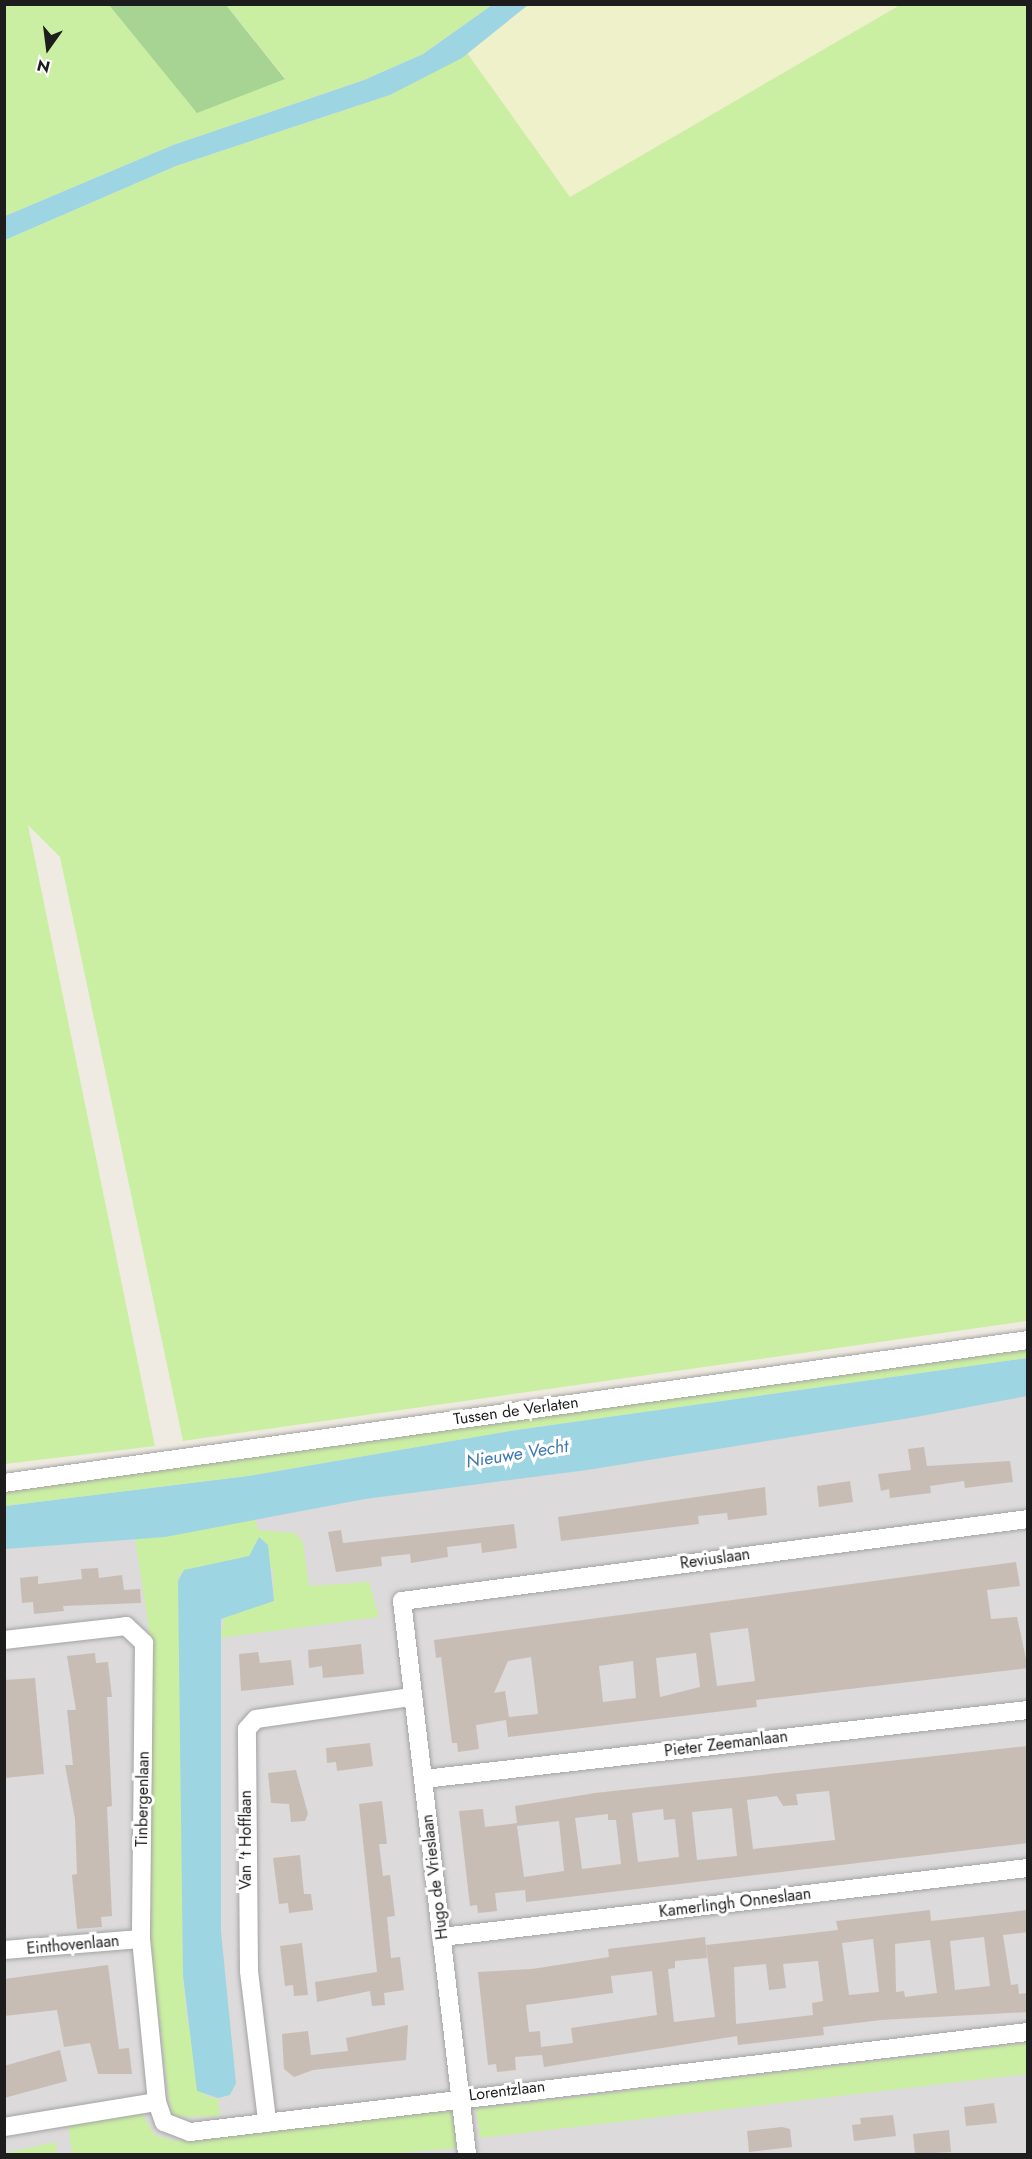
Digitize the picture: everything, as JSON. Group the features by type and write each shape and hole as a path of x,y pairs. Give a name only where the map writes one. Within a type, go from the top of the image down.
{"street":[{"name":"Tussen de Verlaten","path":"4,1483 1028,1340"},
{"name":"Reviuslaan","path":"402,1601 1028,1518"},
{"name":"Hugo de Vrieslaan","path":"402,1601 411,1697 424,1779 467,2154"},
{"name":"Tinbergenlaan","path":"4,1640 126,1626 144,1642 141,1939 157,2102"},
{"name":"Van 't Hofflaan","path":"267,2120 249,1971 247,1728 256,1719 411,1697"},
{"name":"Pieter Zeemanlaan","path":"424,1779 1028,1710"},
{"name":"Kamerlingh Onneslaan","path":"442,1937 1028,1868"},
{"name":"Einthovenlaan","path":"4,1950 141,1939"},
{"name":"Lorentzlaan","path":"157,2102 164,2122 182,2132 460,2096 1028,2031"},
{"path":"4,2127 157,2102"}],"shaded area":[{"path":"1027,1390 1027,2154 5,2154 5,1536"}],"green space":[{"path":"4,5 109,5 197,112 285,78 226,5 492,5 423,54 364,80 173,145 5,216"},
{"path":"109,5 226,5 285,79 197,113"},
{"path":"528,5 900,5 570,197 467,53"},
{"path":"900,5 1027,5 1027,1321 183,1441 60,857 28,825 155,1446 5,1464 5,240 176,166 390,95 467,53 570,197"},
{"path":"1027,1346 1027,1358 516,1430 248,1476 5,1506 4,1488"},
{"path":"255,1518 258,1530 295,1533 303,1542 309,1586 369,1582 379,1617 220,1638 225,1615 274,1601 273,1569 249,1556 179,1574 183,1975 187,2019 206,2097 218,2098 220,2116 188,2117 173,2115 170,2107 151,1955 152,1649 135,1539"},
{"path":"1027,2043 1027,2074 480,2138 476,2109"},
{"path":"452,2110 458,2148 385,2154 72,2154 68,2125 142,2114 155,2135 175,2141"},
{"path":"56,2142 57,2154 5,2154 5,2153"}],"water":[{"path":"492,5 528,5 462,58 390,95 176,166 5,240 5,216 173,145 364,80 423,54"},
{"name":"Nieuwe Vecht","path":"1027,1358 1027,1396 916,1417 587,1470 365,1499 165,1537 5,1549 5,1506 248,1476 516,1430"},
{"path":"259,1537 268,1545 274,1601 221,1619 221,1932 236,2083 230,2095 218,2098 197,2091 183,1975 178,1581 184,1570 249,1556"}],"building":[{"path":"924,1447 927,1466 1010,1461 1013,1482 965,1488 964,1481 930,1486 931,1493 890,1498 889,1489 881,1491 878,1474 911,1470 908,1449"},
{"path":"850,1481 853,1502 819,1507 817,1486"},
{"path":"765,1487 767,1515 728,1520 727,1513 698,1516 699,1524 561,1541 558,1517"},
{"path":"514,1524 517,1548 482,1553 481,1543 447,1547 448,1557 411,1563 410,1554 381,1557 382,1566 336,1572 328,1532 341,1530 343,1543"},
{"path":"1016,1562 1020,1586 987,1590 991,1619 1017,1617 1028,1668 756,1700 757,1707 508,1737 506,1720 476,1725 479,1749 458,1752 457,1743 452,1743 441,1657 436,1658 434,1640","holes":["748,1628 755,1681 717,1686 710,1633","696,1653 700,1687 660,1697 656,1658","531,1657 538,1714 509,1717 505,1691 494,1693 508,1661","633,1661 636,1698 603,1702 599,1666"]},
{"path":"98,1568 99,1578 122,1575 124,1590 140,1589 141,1603 63,1606 64,1611 34,1614 33,1602 22,1603 20,1578 38,1576 38,1584 82,1579 81,1569"},
{"path":"361,1644 364,1674 323,1678 322,1666 309,1668 308,1650"},
{"path":"258,1652 260,1663 291,1660 294,1685 241,1691 239,1654"},
{"path":"95,1653 96,1663 108,1662 112,1697 107,1697 112,1806 107,1807 112,1916 101,1917 102,1927 77,1929 72,1875 77,1874 75,1819 65,1765 73,1765 67,1710 76,1710 67,1656"},
{"path":"35,1678 44,1774 4,1778 4,1680"},
{"path":"370,1743 373,1766 337,1771 336,1762 327,1763 326,1748"},
{"path":"1028,1746 1028,1843 526,1902 525,1890 495,1893 497,1911 478,1913 477,1905 470,1906 459,1811 483,1809 485,1827 517,1823 515,1806 595,1793","holes":["829,1791 835,1840 753,1849 747,1800 777,1796 783,1806 798,1805 796,1794","732,1808 737,1856 697,1860 692,1812","663,1809 664,1820 675,1819 679,1857 638,1862 632,1813","608,1814 608,1820 616,1820 621,1864 582,1869 575,1818","559,1821 564,1871 524,1877 517,1826"]},
{"path":"296,1770 308,1814 305,1821 291,1822 289,1804 271,1803 268,1773"},
{"path":"382,1801 387,1844 379,1844 383,1876 390,1875 395,1916 387,1917 391,1958 400,1957 404,1990 384,1993 385,2005 372,2006 370,1991 317,2002 315,1982 377,1972 359,1804"},
{"path":"300,1855 304,1894 311,1894 313,1910 289,1913 288,1903 279,1904 273,1858"},
{"path":"930,1910 931,1921 1028,1910 1028,1932 1003,1935 1011,1985 1018,1984 1019,1994 1028,1993 1028,2012 881,2020 823,2027 824,2035 738,2045 737,2036 544,2067 542,2055 515,2057 516,2070 497,2072 496,2064 488,2065 478,1972 532,1969 609,1957 608,1949 705,1937 707,1958 675,1961 675,1968 668,1969 674,2022 715,2017 706,1945 838,1930 836,1921","holes":["984,1937 990,1986 955,1990 950,1941","873,1939 879,1992 849,1995 842,1943","930,1940 937,1993 905,1997 904,1991 896,1992 895,1944","818,1961 823,2001 812,2003 813,2015 736,2024 734,1967 766,1964 769,1990 786,1988 783,1964","652,1971 657,2015 571,2028 573,2043 541,2047 540,2031 529,2032 526,2005 613,1993 611,1976"]},
{"path":"302,1943 308,1995 294,1996 293,1985 285,1986 280,1946"},
{"path":"108,1965 119,2049 129,2048 132,2074 98,2074 90,2043 64,2047 57,2010 4,2016 4,1979"},
{"path":"408,2025 406,2060 313,2070 294,2077 284,2069 282,2034 308,2031 311,2055 348,2051 346,2038"},
{"path":"60,2050 67,2081 4,2098 4,2066"},
{"path":"994,2103 997,2123 966,2126 964,2107"},
{"path":"893,2115 896,2136 854,2141 852,2125 861,2124 860,2118"},
{"path":"782,2127 790,2129 792,2147 749,2152 747,2131"},
{"path":"949,2130 951,2152 915,2154 913,2134"}]}
